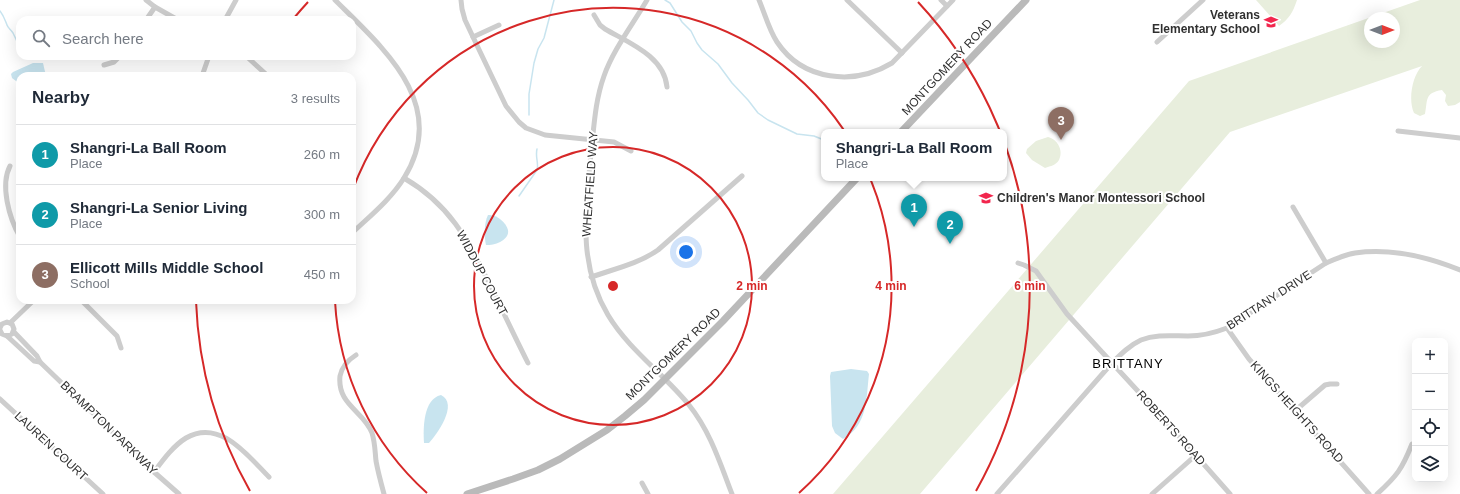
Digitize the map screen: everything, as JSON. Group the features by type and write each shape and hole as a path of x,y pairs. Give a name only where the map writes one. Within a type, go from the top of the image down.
{"main road":[{"name":"MONTGOMERY ROAD","path":"904,129 1026,0"},
{"name":"MONTGOMERY ROAD","path":"467,494 538,470 560,459 607,430 644,400 723,322 854,181"}],"street":[{"path":"146,0 171,16"},
{"path":"227,16 236,0"},
{"path":"335,0 351,16"},
{"path":"461,0 465,20 473,37 506,106 519,122 526,128 545,135 614,142 631,151"},
{"name":"WHEATFIELD WAY","path":"647,0 610,61 600,89 594,120 585,216 585,240 591,276 598,296 617,328 690,406 703,425 732,494"},
{"path":"759,0 772,32 785,51 794,60 816,73 829,77 841,78 865,75 892,63 953,0"},
{"path":"847,0 902,53"},
{"path":"941,0 947,6"},
{"path":"1157,42 1203,0"},
{"path":"149,16 155,7"},
{"path":"594,15 600,25 656,62 665,75 667,87"},
{"path":"356,21 379,44 403,74 415,101 419,129 415,154 404,178 387,199 356,229"},
{"path":"473,37 499,25"},
{"path":"104,65 116,60"},
{"path":"203,72 208,60"},
{"path":"250,60 264,72"},
{"path":"1398,131 1460,138"},
{"path":"10,166 4,176 4,194 7,209 16,228"},
{"path":"591,276 638,262 648,257 663,246 742,176"},
{"name":"WIDDUP COURT","path":"404,178 420,187 455,222 471,246 528,363"},
{"path":"1293,207 1326,263"},
{"name":"BRITTANY DRIVE","path":"998,494 1112,363 1131,346 1141,340 1151,337 1202,336 1215,333 1227,328 1326,263 1342,256 1354,253 1382,252 1416,257 1460,270"},
{"name":"ROBERTS ROAD","path":"1018,263 1036,271 1067,314 1230,494"},
{"path":"11,326 2,324 2,334 10,336 11,326 16,317 20,315 30,304"},
{"path":"85,304 117,336 121,348"},
{"name":"BRAMPTON PARKWAY","path":"0,317 11,326 37,356 40,362 154,472 179,494"},
{"name":"KINGS HEIGHTS ROAD","path":"1227,328 1249,359 1296,410 1369,494"},
{"name":"BRAMPTON PARKWAY","path":"2,334 34,361 40,362"},
{"path":"356,355 346,362 343,368 341,374 342,396 370,429 373,436 378,472 384,494"},
{"path":"1296,410 1325,385 1337,384"},
{"name":"LAUREN COURT","path":"0,399 103,494"},
{"path":"154,472 175,447 186,438 195,434 206,433 226,437 269,477"},
{"path":"1377,494 1392,481 1402,468 1412,444"},
{"path":"1152,494 1196,455"},
{"path":"642,484 648,494"}],"green space":[{"path":"1256,0 1297,0 1290,15 1279,26"},
{"path":"1420,0 1460,0 1460,102 1455,105 1448,106 1445,101 1446,95 1442,90 1436,91 1428,98 1425,114 1420,116 1414,113 1411,102 1413,82 1422,66 1230,132 920,494 833,494 1189,81 1364,20 1364,48 1400,48 1400,12 1386,12"},
{"path":"1048,137 1057,143 1061,152 1059,160 1056,163 1045,168 1032,160 1026,153 1027,149 1036,141"}],"water":[{"path":"33,63 43,63 45,72 16,72 16,81 12,78 11,74"},
{"path":"488,215 500,219 507,227 508,234 507,237 501,242 486,245 485,226"},
{"path":"851,369 867,371 869,374 866,402 861,419 857,426 843,439 835,433 832,426 830,376 831,372"},
{"path":"441,395 446,399 448,405 445,419 429,443 424,443 424,423 427,408 435,398"}],"waterway":[{"path":"529,115 529,94 534,63 538,49 544,38 554,0"},
{"path":"665,0 670,3 682,22 691,31 702,50 718,64 758,113 768,120 797,134 814,136 821,139"},
{"path":"0,11 7,26 16,39"},
{"path":"519,196 537,170 537,149"}],"place":[{"name":"Veterans Elementary School","path":"1271,22"},
{"name":"Ellicott Mills Middle School","path":"1061,140"},
{"name":"Children's Manor Montessori School","path":"986,198"},
{"name":"Shangri-La Ball Room","path":"914,227"},
{"name":"Shangri-La Senior Living","path":"950,244"}],"district":[{"name":"BRITTANY","path":"1128,363"}]}
